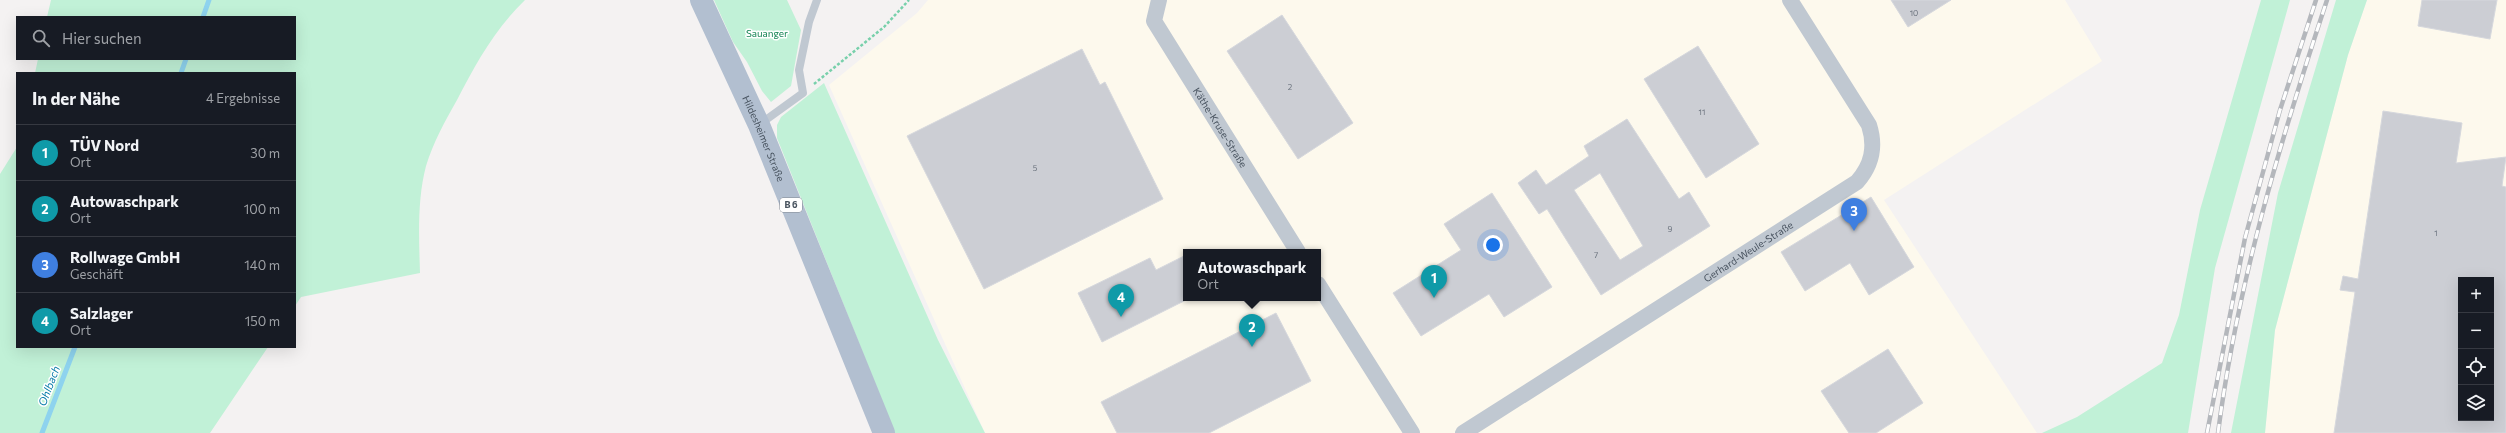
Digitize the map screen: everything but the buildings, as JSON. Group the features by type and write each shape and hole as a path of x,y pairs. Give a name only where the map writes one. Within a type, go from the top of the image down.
{"main road":[{"name":"Hildesheimer Straße","path":"701,0 759,125 884,433"}],"street":[{"name":"Käthe-Kruse-Straße","path":"1159,0 1154,21 1296,249"},
{"name":"Gerhard-Weule-Straße","path":"1463,433 1858,182 1872,156 1872,140 1869,125 1790,0"},
{"path":"1321,289 1412,433"}],"lane":[{"path":"759,125 803,93 799,70 809,22 817,0"}],"path":[{"path":"803,93 884,27 909,0"}],"shaded area":[{"path":"928,0 2065,0 2102,61 1884,200 2037,433 985,433 829,85 917,13"},
{"path":"2367,0 2506,0 2506,433 2265,433 2275,330 2348,55"}],"green space":[{"path":"51,0 525,0 504,23 487,47 471,73 432,149 426,166 421,192 419,219 420,273 301,297 296,304 296,72 35,72 38,60 296,60 296,16 47,16"},
{"name":"Sauanger","path":"714,0 787,0 801,30 791,86 771,102 762,91 747,62 733,42"},
{"path":"2261,0 2290,0 2215,268 2188,433 2042,433 2077,417 2162,363 2179,315 2200,210"},
{"path":"2336,0 2367,0 2348,55 2275,330 2265,433 2231,433 2278,193"},
{"path":"824,83 938,340 985,433 895,433 777,138 777,125 781,117"},
{"path":"16,149 16,348 267,348 210,433 0,433 0,174"}],"waterway":[{"name":"Ohlbach","path":"203,16 209,0"},
{"name":"Ohlbach","path":"181,72 186,60"},
{"name":"Ohlbach","path":"42,433 75,348"}],"railway":[{"path":"2207,433 2245,238 2280,110 2316,0"},
{"path":"2218,433 2226,378 2248,268 2277,160 2327,0"}],"place":[{"name":"Rollwage GmbH","path":"1854,231"},
{"name":"TÜV Nord","path":"1434,298"},
{"name":"Salzlager","path":"1121,317"},
{"name":"Autowaschpark","path":"1252,347"}]}
